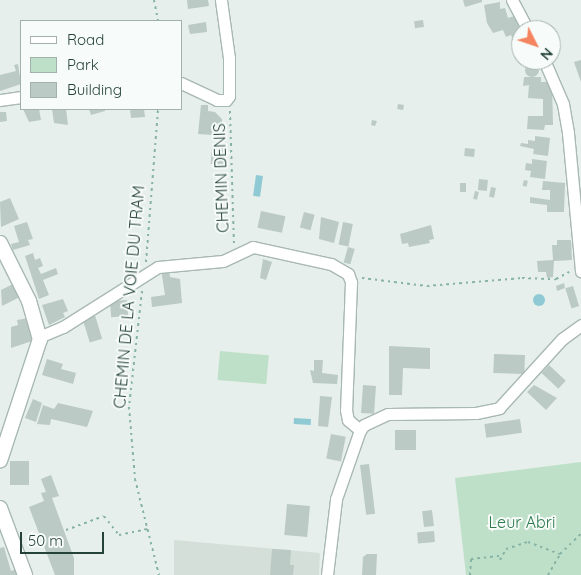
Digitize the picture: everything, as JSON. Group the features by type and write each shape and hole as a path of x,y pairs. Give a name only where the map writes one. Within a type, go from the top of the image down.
{"street":[{"path":"182,83 218,100 226,100 230,91 221,0"},
{"path":"512,0 523,20"},
{"path":"548,70 560,96 566,123 581,270"},
{"path":"0,100 20,97"},
{"path":"0,243 29,301 38,325 39,337 33,367 0,461"},
{"path":"39,337 63,327 158,267 223,260 235,256 248,248 258,248 331,264 348,276 346,410 348,420 360,430"},
{"path":"327,575 336,499 360,430 370,421 388,414 476,413 499,408 562,340 581,325"},
{"path":"0,508 25,575"}],"path":[{"path":"154,0 158,20"},
{"name":"CHEMIN DENIS","path":"226,100 230,107 235,256"},
{"name":"CHEMIN DE LA VOIE DU TRAM","path":"158,110 145,275 129,407 135,479 159,575"},
{"path":"348,276 380,278 427,286 522,278 556,279 581,270"},
{"path":"66,530 104,516 116,532 123,536 147,529"},
{"path":"548,575 560,554 581,534"},
{"path":"470,575 471,559 501,556 513,546 528,542 560,554"},
{"path":"500,560 501,556"}],"shaded area":[{"path":"174,540 320,553 319,575 174,575"}],"green space":[{"path":"220,351 269,355 266,384 217,380"},
{"name":"Leur Abri","path":"581,462 581,575 466,575 455,478"}],"water":[{"path":"256,175 263,176 260,197 253,196"},
{"path":"537,294 541,294 545,300 541,306 537,306 533,302 533,298"},
{"path":"294,418 311,419 311,425 294,424"}],"building":[{"path":"187,0 208,0 209,6 188,9"},
{"path":"463,0 482,0 482,2 465,7"},
{"path":"500,2 500,9 505,8 508,18 514,16 516,20 511,20 511,35 506,37 503,30 493,33 487,23 484,5"},
{"path":"423,20 424,27 415,28 414,21"},
{"path":"206,22 207,32 190,34 188,25"},
{"path":"581,60 581,82 574,62"},
{"path":"18,64 20,84 0,91 0,75 16,71 14,65"},
{"path":"525,70 539,70 535,77 529,77"},
{"path":"524,77 541,77 541,82 552,82 553,125 545,125 544,130 527,129 528,116 543,116 543,99 528,98 529,85 523,86"},
{"path":"398,104 404,105 403,110 397,109"},
{"path":"201,105 208,105 208,111 215,112 222,119 222,129 213,128 213,135 198,134"},
{"path":"23,110 39,110 41,120 29,122"},
{"path":"52,110 66,110 68,125 54,123"},
{"path":"89,110 105,110 105,111 91,115"},
{"path":"130,110 144,110 145,117 131,118"},
{"path":"0,112 6,112 7,121 0,122"},
{"path":"372,120 377,121 375,126 371,125"},
{"path":"535,136 550,138 548,156 533,154 534,149 520,146 521,143 528,144 528,140 535,141"},
{"path":"212,146 226,147 225,167 211,166"},
{"path":"465,148 475,149 474,157 464,156"},
{"path":"532,159 547,161 545,179 530,177 531,171 525,170 526,163 532,164"},
{"path":"479,179 488,180 487,191 478,190"},
{"path":"524,180 528,181 526,187 523,186"},
{"path":"543,181 565,183 564,212 547,212 547,205 530,203 530,197 550,200 550,190 542,190"},
{"path":"460,183 466,183 466,192 460,192"},
{"path":"491,187 496,188 494,198 489,197"},
{"path":"475,191 479,192 477,200 473,199"},
{"path":"10,198 19,219 1,227 0,202"},
{"path":"261,211 285,216 282,233 257,228"},
{"path":"304,212 315,215 310,230 300,227"},
{"path":"321,217 339,222 334,243 319,239"},
{"path":"27,222 33,239 28,240 30,245 13,250 11,244 19,242 14,226"},
{"path":"343,222 353,224 348,246 339,245"},
{"path":"431,225 434,239 429,240 430,243 409,247 408,243 402,244 400,234"},
{"path":"557,240 571,240 572,260 554,261 553,277 547,278 546,272 538,272 537,261 553,260 552,245 557,245"},
{"path":"348,247 355,249 350,264 344,262"},
{"path":"33,253 35,260 40,258 43,266 38,268 41,274 56,268 58,274 43,280 49,295 39,299 25,256"},
{"path":"263,259 272,262 266,280 260,278"},
{"path":"169,268 170,277 180,279 182,303 152,307 151,297 165,295 161,269"},
{"path":"564,283 565,288 557,291 556,286"},
{"path":"13,284 20,297 2,306 1,290"},
{"path":"573,286 579,306 571,308 565,288"},
{"path":"63,299 68,311 63,313 65,317 49,325 42,305"},
{"path":"127,300 128,316 111,317 110,301"},
{"path":"94,312 102,339 90,343 82,316"},
{"path":"29,318 32,341 11,348 11,327 18,325 17,320"},
{"path":"389,346 430,348 430,369 403,368 402,395 389,395"},
{"path":"494,354 525,355 524,374 493,373"},
{"path":"47,359 63,364 61,369 76,373 73,384 42,375"},
{"path":"314,360 323,360 322,373 338,375 337,384 313,383 310,370 314,371"},
{"path":"549,365 566,381 558,389 541,373"},
{"path":"363,385 376,386 374,414 361,413"},
{"path":"534,385 557,398 546,410 527,392"},
{"path":"320,396 332,397 328,427 318,426"},
{"path":"33,399 42,403 36,422 25,418"},
{"path":"58,403 93,411 87,427 51,419 50,425 37,424 43,405 54,409"},
{"path":"520,419 522,433 486,438 484,424"},
{"path":"395,430 416,430 416,450 395,450"},
{"path":"331,434 346,437 341,461 326,459"},
{"path":"10,461 29,461 29,485 10,485"},
{"path":"369,464 375,514 366,515 360,465"},
{"path":"51,475 59,496 52,498 74,558 74,575 55,575 29,507 44,501 41,493 46,492 41,479"},
{"path":"287,504 310,506 307,537 284,535"},
{"path":"432,510 434,526 424,527 422,511"},
{"path":"434,531 435,542 418,543 417,532"},
{"path":"4,547 11,571 16,569 18,575 0,575 0,548"},
{"path":"272,549 291,550 290,565 294,565 293,575 270,575"},
{"path":"367,554 377,554 376,575 362,575 363,557"}]}
